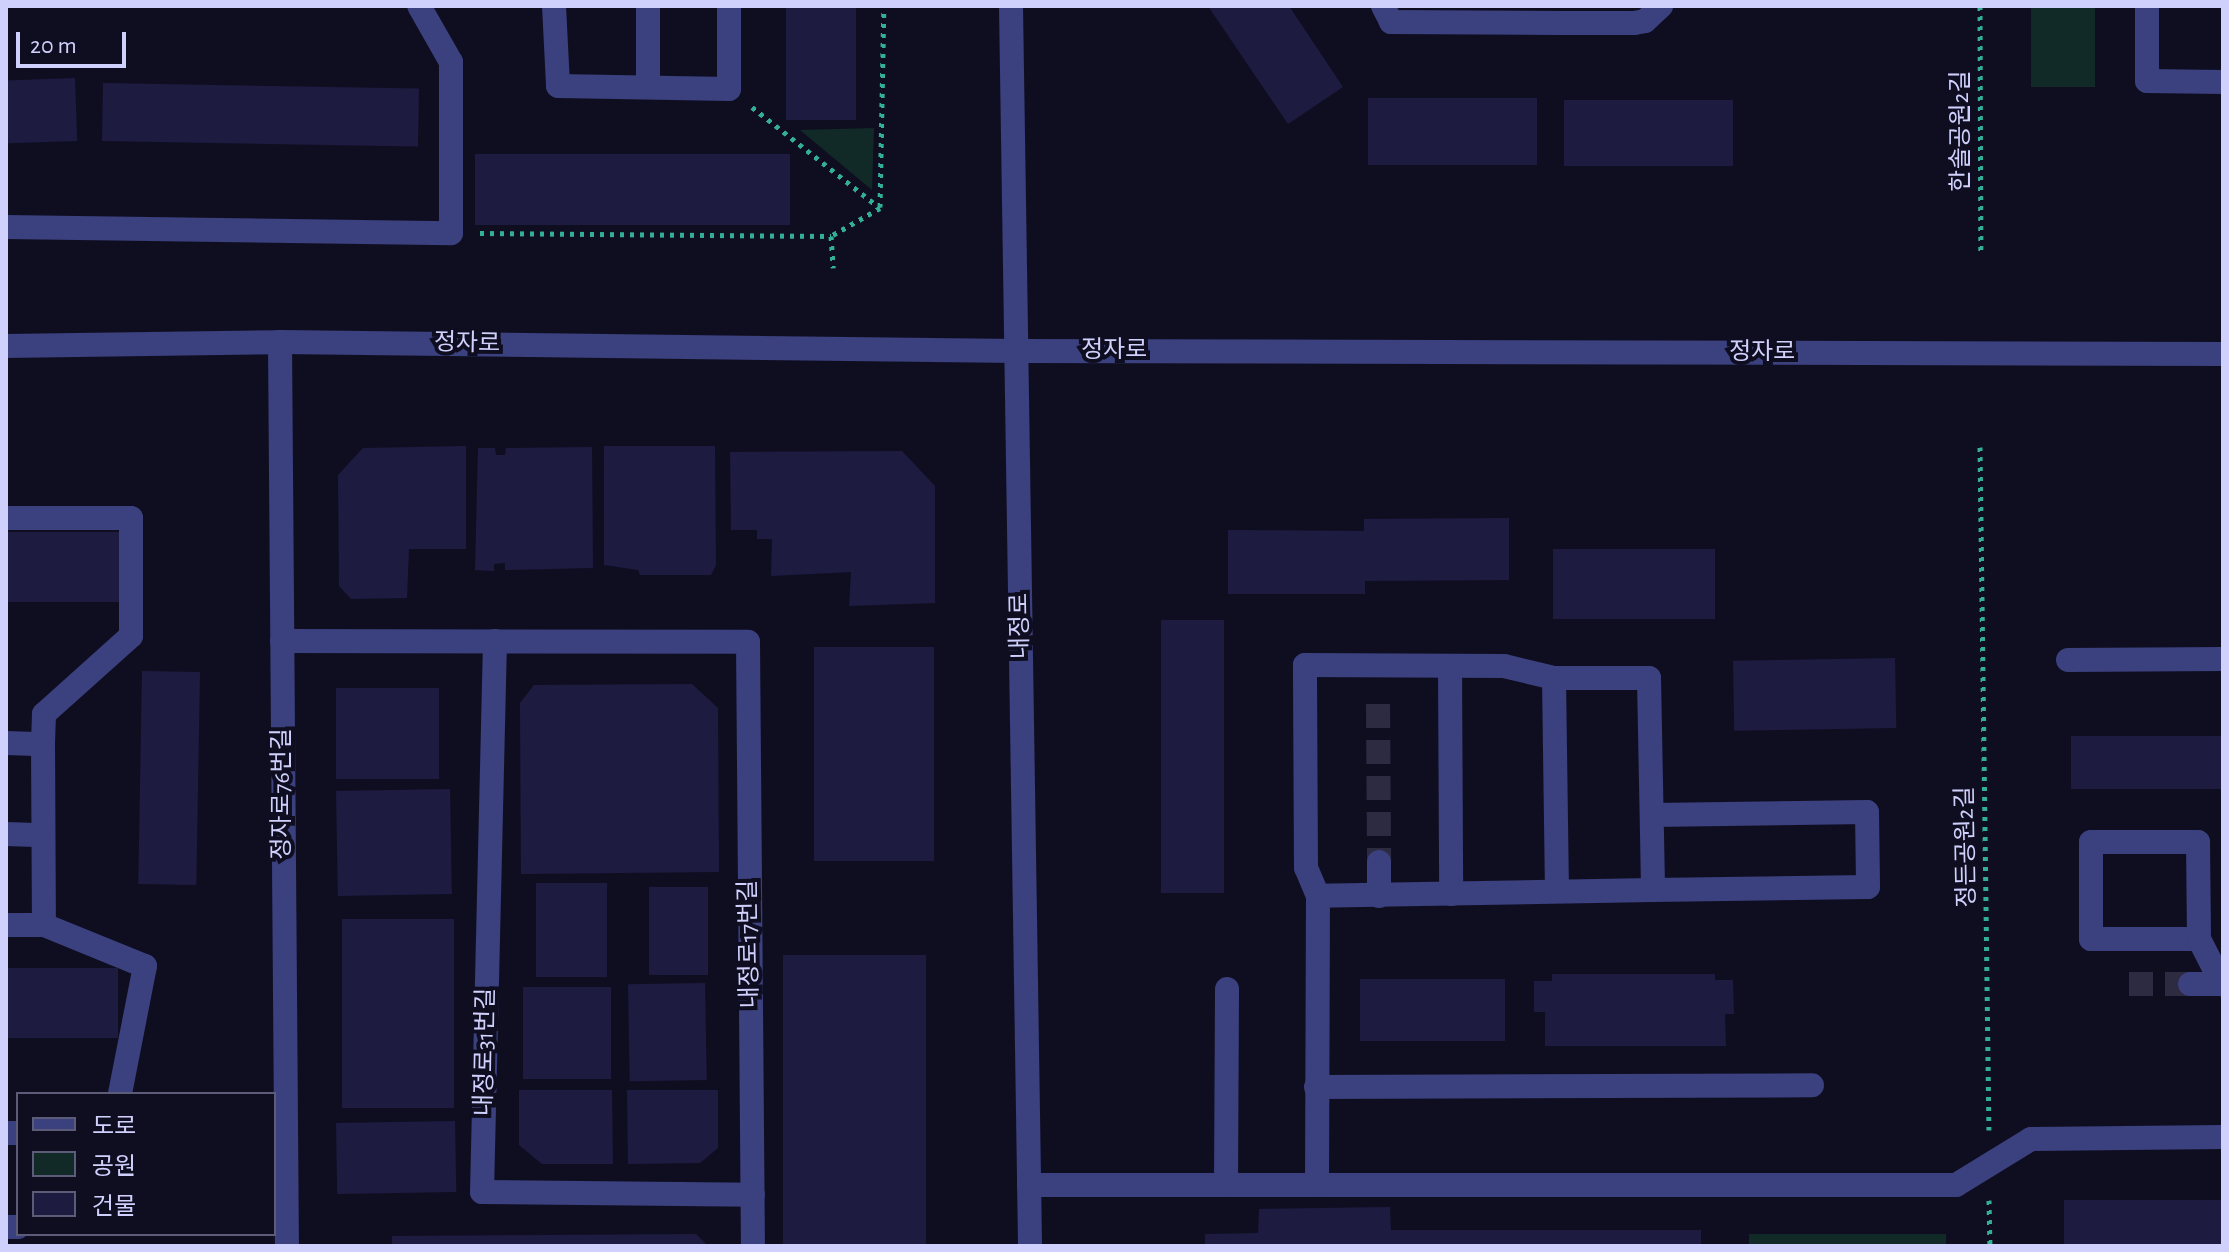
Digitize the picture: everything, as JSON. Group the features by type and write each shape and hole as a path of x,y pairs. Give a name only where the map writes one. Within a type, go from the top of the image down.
{"street":[{"path":"6,227 451,233 451,62 419,6"},
{"path":"554,6 558,86 729,89 729,6"},
{"path":"648,6 648,87"},
{"name":"내정로","path":"1011,6 1030,1246"},
{"path":"1383,6 1391,22 1559,14 1634,23 1645,21 1661,6"},
{"path":"2147,6 2147,81 2223,82"},
{"name":"정자로","path":"6,346 280,342 1017,351 2223,354"},
{"name":"정자로76번길","path":"280,342 287,1246"},
{"path":"6,518 131,518 131,636 44,714 44,925"},
{"path":"282,641 495,641"},
{"name":"내정로17번길","path":"495,641 748,642 753,1246"},
{"name":"내정로31번길","path":"495,641 482,1192 753,1195"},
{"path":"2068,660 2223,659"},
{"path":"1317,1185 1318,896 1306,868 1305,665 1504,666 1554,678 1649,678 1653,890"},
{"path":"1450,666 1451,894"},
{"path":"1554,678 1557,891"},
{"path":"6,743 43,744"},
{"path":"1318,896 1868,887 1867,812 1652,815"},
{"path":"6,834 43,835"},
{"path":"2190,984 2223,984 2199,939 2198,842 2091,842 2091,939 2199,939"},
{"path":"1379,862 1379,896"},
{"path":"6,925 44,925 145,966 120,1092"},
{"path":"1226,1185 1227,989"},
{"path":"1316,1087 1812,1085"},
{"path":"1029,1185 1956,1185 2031,1139 2223,1137"}],"path":[{"path":"880,208 884,6"},
{"name":"한솔공원2길","path":"1980,6 1981,255"},
{"path":"729,89 880,208"},
{"path":"451,233 831,236 880,208"},
{"path":"831,236 833,268"},
{"name":"정든공원2길","path":"1980,447 1989,1134"},
{"path":"1989,1182 1990,1246"}],"green space":[{"path":"2031,6 2095,6 2095,87 2031,87"},
{"path":"874,128 872,190 800,130"},
{"path":"1749,1234 1946,1234 1946,1246 1749,1246"}],"building":[{"path":"786,6 856,6 856,120 786,120"},
{"path":"1208,6 1289,6 1343,87 1288,124"},
{"path":"75,78 77,141 8,143 6,80"},
{"path":"103,83 419,89 418,147 102,141"},
{"path":"1368,98 1537,98 1537,165 1368,165"},
{"path":"1564,100 1733,100 1733,166 1564,166"},
{"path":"475,154 790,154 790,225 475,225"},
{"path":"466,446 466,549 409,549 407,598 351,599 339,586 338,475 363,448"},
{"path":"604,446 715,446 716,565 711,575 640,575 638,570 604,565"},
{"path":"592,447 593,568 505,570 505,563 494,564 494,571 475,570 478,448 495,448 496,455 505,455 506,448"},
{"path":"902,451 935,486 935,603 849,606 851,572 771,576 772,539 757,539 757,530 731,530 730,452"},
{"path":"1509,518 1509,580 1365,581 1365,594 1228,594 1228,530 1364,531 1364,519"},
{"path":"6,532 119,532 119,602 6,602"},
{"path":"1553,549 1715,549 1715,619 1553,619"},
{"path":"1161,620 1224,620 1224,893 1161,893"},
{"path":"814,647 934,647 934,861 814,861"},
{"path":"1895,658 1896,728 1734,731 1733,661"},
{"path":"142,671 200,672 196,885 138,884"},
{"path":"692,684 718,708 719,872 521,874 520,703 534,685"},
{"path":"336,688 439,688 439,779 336,779"},
{"path":"2071,736 2223,736 2223,789 2071,789"},
{"path":"450,789 452,894 338,896 336,791"},
{"path":"536,883 607,883 607,977 536,977"},
{"path":"649,887 708,887 708,975 649,975"},
{"path":"342,919 454,919 454,1108 342,1108"},
{"path":"783,955 926,955 926,1246 783,1246"},
{"path":"6,968 118,968 118,1038 6,1038"},
{"path":"1552,974 1715,974 1715,980 1733,980 1734,1014 1725,1014 1726,1046 1545,1046 1545,1012 1534,1012 1534,981 1552,981"},
{"path":"1360,979 1505,979 1505,1041 1360,1041"},
{"path":"705,983 707,1080 630,1081 628,984"},
{"path":"523,987 611,987 611,1079 523,1079"},
{"path":"519,1090 612,1090 613,1164 542,1164 519,1145"},
{"path":"627,1090 718,1090 718,1148 700,1163 628,1164"},
{"path":"455,1121 456,1192 337,1194 336,1123"},
{"path":"2064,1200 2222,1200 2222,1246 2064,1246"},
{"path":"1390,1207 1391,1230 1701,1230 1701,1246 1205,1246 1205,1234 1258,1233 1259,1209"},
{"path":"696,1234 708,1246 392,1246 392,1236"}],"tunnel":[{"path":"1378,704 1379,862"},
{"path":"2129,984 2190,984"}]}
